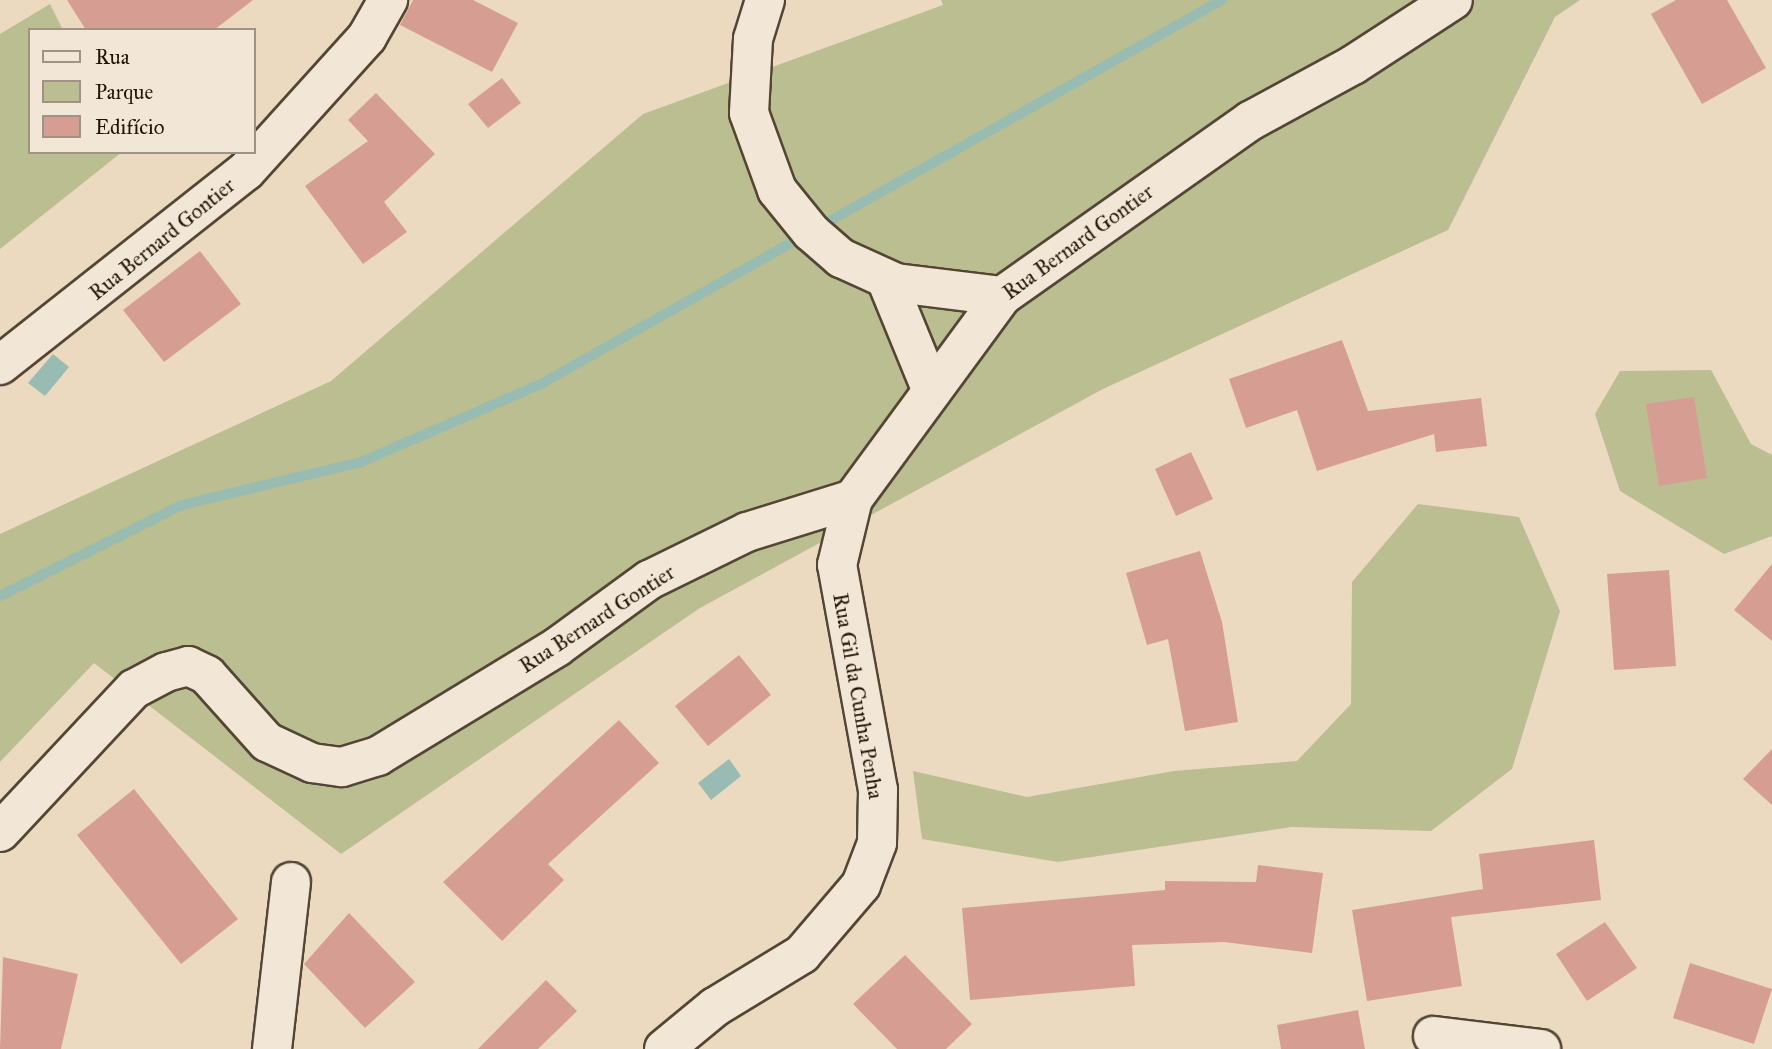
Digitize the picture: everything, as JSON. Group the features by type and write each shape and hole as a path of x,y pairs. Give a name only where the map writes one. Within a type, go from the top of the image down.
{"street":[{"name":"Rua Bernard Gontier","path":"0,365 246,171 366,37 388,0"},
{"path":"765,0 753,40 750,113 777,190 841,258 886,279 1002,296"},
{"name":"Rua Bernard Gontier","path":"0,832 134,689 166,672 188,666 207,675 267,742 312,763 342,767 378,756 557,647 649,580 747,532 853,499 1002,296 1250,121 1353,65 1453,0"},
{"path":"886,279 932,391"},
{"name":"Rua Gil da Cunha Penha","path":"664,1049 715,1007 802,954 861,885 877,844 878,790 837,565 853,499"},
{"path":"272,1049 291,883"},
{"path":"1433,1035 1541,1049"}],"green space":[{"path":"941,0 1580,0 1555,17 1448,230 1103,389 700,608 341,854 94,663 0,762 0,534 331,381 643,114 943,5"},
{"path":"50,4 62,28 28,28 28,154 119,154 0,249 0,34"},
{"path":"1711,370 1751,444 1772,455 1772,536 1724,554 1620,491 1595,414 1620,371"},
{"path":"1418,504 1519,517 1560,611 1512,769 1431,831 1292,827 1058,862 922,839 913,771 1027,797 1174,771 1297,761 1351,704 1352,582"}],"water":[{"path":"53,354 69,367 45,396 28,383"},
{"path":"729,759 741,776 711,800 698,783"}],"building":[{"path":"67,0 253,0 217,28 85,28"},
{"path":"413,0 473,0 518,23 492,72 400,25"},
{"path":"1676,0 1727,0 1766,68 1702,104 1651,14"},
{"path":"502,78 521,103 488,128 468,104"},
{"path":"376,93 435,154 384,202 407,232 363,264 305,186 368,141 348,120"},
{"path":"200,251 241,304 164,362 123,310"},
{"path":"1342,340 1368,411 1481,398 1487,446 1436,452 1434,434 1317,471 1297,410 1246,428 1229,379"},
{"path":"1694,397 1707,478 1659,486 1646,404"},
{"path":"1191,452 1213,499 1176,516 1155,469"},
{"path":"1200,551 1222,622 1238,722 1185,731 1168,639 1147,645 1126,573"},
{"path":"1772,564 1772,641 1734,610"},
{"path":"1669,570 1676,666 1614,670 1607,574"},
{"path":"739,655 771,695 708,746 675,706"},
{"path":"619,720 659,763 548,864 564,880 502,941 443,882"},
{"path":"1772,749 1772,805 1743,779"},
{"path":"134,789 238,919 181,964 77,835"},
{"path":"1594,840 1601,900 1451,917 1462,986 1367,1001 1352,910 1483,889 1479,854"},
{"path":"1258,865 1323,873 1312,953 1224,942 1132,945 1135,986 970,1000 962,908 1165,890 1165,881 1256,882"},
{"path":"349,913 415,982 365,1028 304,964"},
{"path":"1605,922 1637,968 1587,1001 1556,954"},
{"path":"905,955 972,1024 946,1049 897,1049 853,1004"},
{"path":"3,957 78,974 61,1049 0,1049"},
{"path":"1690,963 1772,989 1754,1044 1673,1018"},
{"path":"546,980 577,1011 538,1049 478,1049"},
{"path":"1358,1010 1365,1049 1281,1049 1277,1025"}],"waterway":[{"path":"819,227 1222,0"},
{"path":"0,596 182,505 361,462 539,385 803,236"}]}
